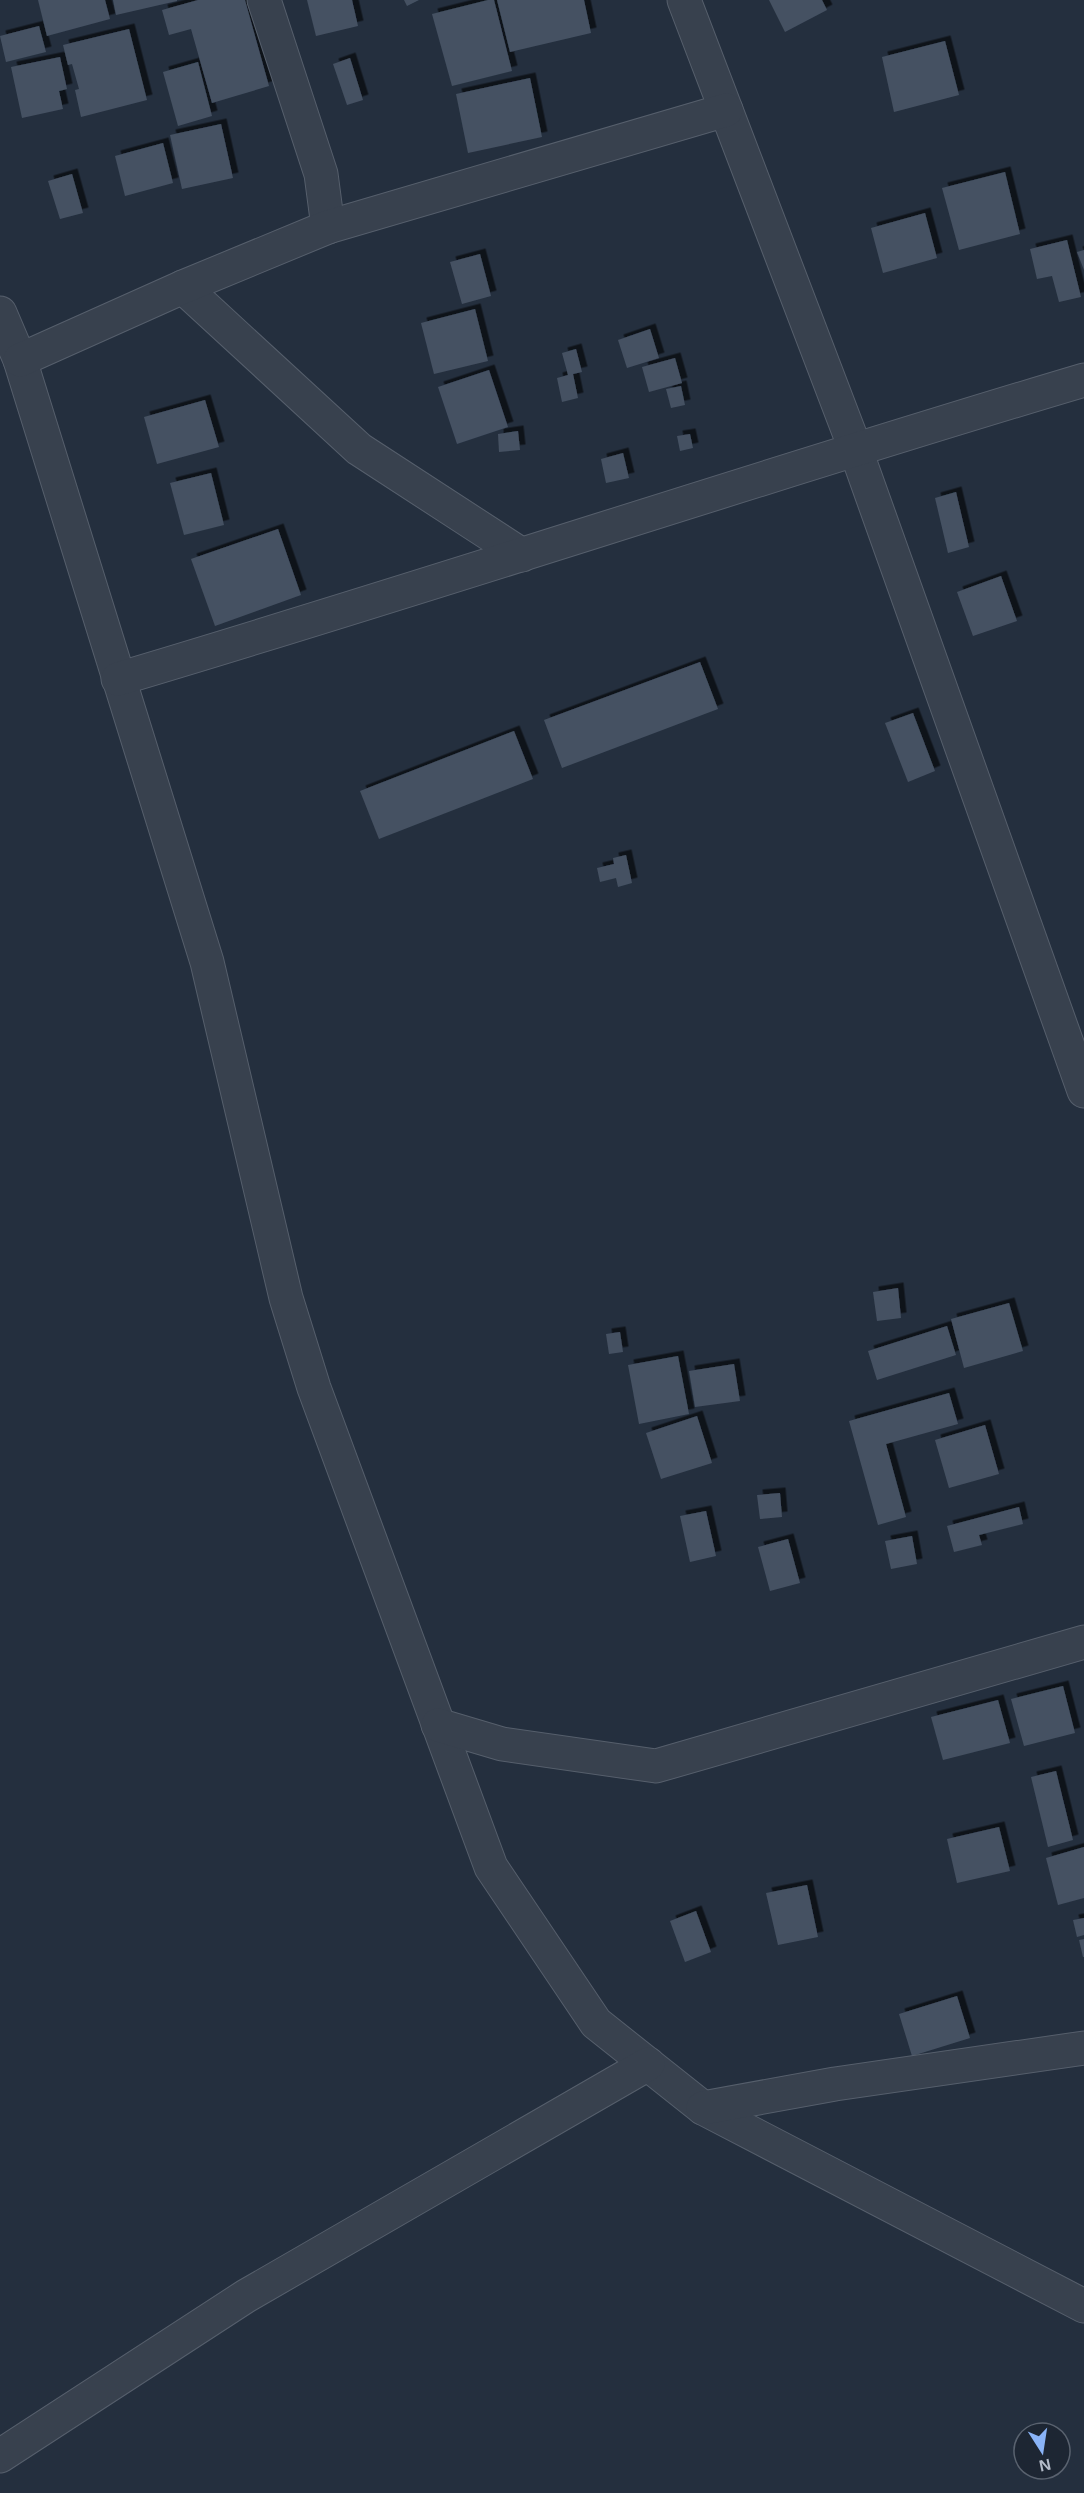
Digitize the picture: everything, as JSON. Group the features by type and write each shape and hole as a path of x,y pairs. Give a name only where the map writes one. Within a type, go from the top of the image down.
{"street":[{"path":"264,0 321,174 328,227"},
{"path":"684,0 855,448 1084,1091"},
{"path":"21,360 183,287 328,227 726,110"},
{"path":"183,287 359,449 522,555"},
{"path":"0,313 21,360 207,962 286,1298 314,1388 491,1868 596,2022 703,2108 1084,2306"},
{"path":"118,679 522,555 855,448 1084,380"},
{"path":"438,1725 502,1744 656,1766 1084,1642"},
{"path":"703,2108 835,2084 1084,2048"},
{"path":"0,2456 246,2296 648,2064"}],"building":[{"path":"38,0 105,0 110,19 47,36"},
{"path":"113,0 177,0 177,1 116,15"},
{"path":"198,0 245,0 269,86 212,103 191,29 169,35 162,10"},
{"path":"307,0 352,0 358,26 316,36"},
{"path":"404,0 419,0 407,6"},
{"path":"494,0 512,71 452,86 432,14"},
{"path":"497,0 584,0 591,33 510,52"},
{"path":"769,0 822,0 827,10 785,32"},
{"path":"39,26 46,52 6,62 0,36"},
{"path":"129,29 147,100 81,117 75,90 79,89 72,64 68,65 63,45"},
{"path":"945,41 959,95 894,112 882,57"},
{"path":"60,57 67,89 59,91 63,109 22,118 11,67"},
{"path":"350,58 363,100 347,105 333,64"},
{"path":"198,62 212,116 178,126 163,72"},
{"path":"530,78 542,137 468,153 456,94"},
{"path":"221,124 233,178 182,189 170,135"},
{"path":"163,143 173,183 125,196 115,156"},
{"path":"1005,172 1020,234 959,250 942,188"},
{"path":"72,174 83,213 60,219 48,181"},
{"path":"925,213 937,258 883,273 871,228"},
{"path":"1067,240 1081,297 1059,302 1052,276 1037,279 1030,249"},
{"path":"1084,250 1084,270 1077,252"},
{"path":"480,254 491,296 462,304 450,262"},
{"path":"475,309 488,361 434,374 421,323"},
{"path":"650,329 659,358 627,368 618,340"},
{"path":"576,349 582,372 573,374 578,398 562,402 557,378 568,375 562,353"},
{"path":"675,358 682,383 649,392 642,367"},
{"path":"489,370 508,427 457,444 438,387"},
{"path":"681,386 685,405 671,408 666,389"},
{"path":"205,400 219,447 157,464 144,417"},
{"path":"518,431 520,450 499,452 498,434"},
{"path":"690,434 693,448 680,451 677,436"},
{"path":"623,453 629,478 606,483 601,459"},
{"path":"211,473 224,525 184,535 170,483"},
{"path":"956,492 969,547 948,553 935,498"},
{"path":"278,529 301,595 215,626 191,559"},
{"path":"1001,576 1017,621 973,636 957,592"},
{"path":"700,662 718,709 562,768 544,720"},
{"path":"913,713 935,771 908,782 885,723"},
{"path":"514,731 533,779 379,839 360,791"},
{"path":"626,855 632,883 618,887 616,878 600,882 597,868 614,864 613,858"},
{"path":"898,1288 901,1318 877,1321 873,1292"},
{"path":"1009,1303 1023,1351 964,1368 951,1319"},
{"path":"947,1326 956,1355 877,1380 868,1351"},
{"path":"620,1332 623,1352 609,1354 606,1334"},
{"path":"678,1356 689,1414 639,1424 628,1365"},
{"path":"734,1364 740,1401 695,1407 689,1371"},
{"path":"949,1393 958,1424 886,1444 906,1517 878,1525 849,1421"},
{"path":"697,1416 712,1463 661,1479 646,1433"},
{"path":"985,1425 999,1474 949,1488 935,1440"},
{"path":"780,1493 782,1517 760,1519 757,1495"},
{"path":"1019,1507 1023,1524 979,1535 982,1545 954,1552 947,1526"},
{"path":"706,1511 716,1556 690,1562 680,1516"},
{"path":"912,1536 917,1564 891,1569 885,1541"},
{"path":"788,1539 800,1583 770,1591 758,1547"},
{"path":"1063,1686 1075,1733 1024,1746 1011,1699"},
{"path":"998,1700 1010,1743 943,1760 931,1717"},
{"path":"1056,1771 1073,1840 1048,1847 1031,1777"},
{"path":"999,1827 1010,1871 957,1883 947,1839"},
{"path":"1084,1847 1084,1898 1058,1905 1046,1858"},
{"path":"807,1885 818,1937 778,1945 766,1893"},
{"path":"696,1911 711,1952 685,1962 670,1921"},
{"path":"1084,1918 1084,1935 1077,1937 1073,1920"},
{"path":"1084,1939 1084,1957 1083,1957 1079,1940"},
{"path":"957,1996 970,2038 912,2056 899,2014"}]}
